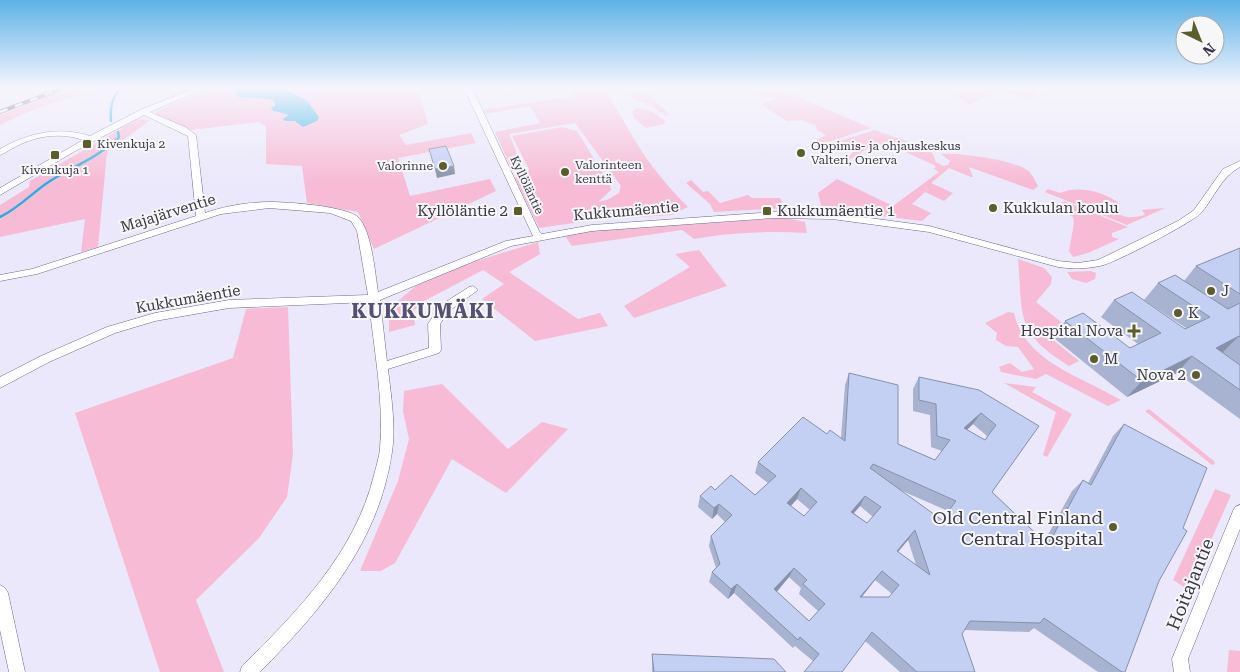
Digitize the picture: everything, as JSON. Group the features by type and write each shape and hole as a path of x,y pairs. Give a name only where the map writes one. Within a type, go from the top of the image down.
{"street":[{"path":"0,192 89,139 128,119"},
{"path":"161,119 182,128 192,135 200,218"},
{"name":"Kyllöläntie","path":"483,119 535,232 539,236"},
{"path":"0,152 28,137 79,134 89,139"},
{"name":"Kukkumäentie","path":"0,383 45,359 111,330 155,317 229,304 374,298 509,243 539,236 592,228 774,215 832,216 929,229 1058,264 1086,266 1100,263 1181,223 1197,212 1226,171 1240,164"},
{"name":"Majajärventie","path":"0,278 34,272 220,211 269,205 331,210 355,219 362,231 374,298 387,410 386,451 376,496 355,542 331,581 295,625 248,672"},
{"path":"389,365 435,350 434,324 445,308 473,290"},
{"name":"Hoitajantie","path":"1182,672 1180,659 1240,511"},
{"path":"0,593 18,672"}],"shaded area":[{"path":"0,119 12,119 0,125"},
{"path":"137,119 150,120 107,152 98,247 81,252 85,219 0,237 0,205 29,187 30,181"},
{"path":"166,119 286,119 285,121 287,119 427,119 428,124 399,135 406,145 471,133 476,143 398,158 410,196 490,179 496,191 374,249 358,212 307,203 302,166 266,164 266,126 258,122 190,130"},
{"path":"538,119 623,119 644,155 688,207 671,215 594,220 539,228 515,178 521,174 527,174 529,169 512,136 562,127 577,131 610,185 611,190 598,202 607,200 619,193 621,186 575,123 509,134 522,166 512,170 495,132 540,123"},
{"path":"636,119 663,119 665,121 664,124 646,128"},
{"path":"784,119 850,119 871,128 822,144 816,140 826,135 817,130 815,125 803,120 787,121"},
{"path":"875,130 926,148 933,154 936,162 943,166 948,165 950,161 941,154 972,156 1020,166 1030,173 1038,186 1033,190 969,167 973,177 949,168 931,183 953,193 944,201 925,192 912,204 931,213 922,221 822,209 818,193 837,179 893,206 939,172 934,169 936,166 890,145 886,147 876,143 846,162 842,160 853,153 833,143"},
{"path":"691,180 703,192 708,191 720,203 748,195 752,198 780,198 785,208 714,212 710,204 686,183"},
{"path":"1048,189 1060,193 1083,190 1099,193 1120,204 1104,200 1102,205 1099,206 1120,210 1119,214 1125,217 1145,215 1142,210 1165,208 1127,225 1045,192"},
{"path":"1064,201 1128,227 1112,233 1112,237 1119,239 1088,253 1073,257 1069,251 1074,223 1073,217 1057,208"},
{"path":"785,218 805,222 807,233 750,233 694,239 682,230 572,246 565,236 594,230"},
{"path":"538,242 540,254 509,272 578,319 600,313 608,326 535,341 482,299 504,284 483,270 426,300 413,311 415,325 389,332 389,312 393,305 418,284 460,266"},
{"path":"699,250 727,286 634,318 624,306 690,267 675,254"},
{"path":"1018,259 1044,268 1052,277 1051,284 1036,302 1071,330 1052,339 1079,361 1069,366 1039,343 1030,333 1022,310"},
{"path":"1091,271 1096,273 1095,279 1086,283 1072,279 1067,272"},
{"path":"288,307 293,454 287,497 259,538 196,600 224,672 160,672 75,413 233,358 246,309"},
{"path":"1008,312 1014,313 1020,330 1042,356 1072,375 1121,400 1108,406 1046,374 1036,379 1001,372 999,367 1010,363 1022,372 1034,369 1018,347 1006,346 996,340 997,333 985,323"},
{"path":"1004,383 1036,387 1032,392 1072,414 1047,457 1043,455 1056,412"},
{"path":"442,384 508,449 542,422 568,429 506,493 452,459 395,563 381,571 360,571 398,481 409,439 403,411 404,391"},
{"path":"1149,409 1214,461 1215,464 1212,465 1145,411"},
{"path":"1215,489 1231,495 1189,590 1173,580"},
{"path":"1229,650 1240,651 1240,672 1227,672"}],"water":[{"path":"283,119 318,119 303,127 295,121"}],"building":[{"path":"446,146 454,166 435,169 429,149"},
{"path":"1240,248 1240,294 1196,266"},
{"path":"1175,275 1228,309 1240,303 1240,337 1216,348 1240,365 1240,390 1192,356 1142,381 1065,321 1083,313 1130,348 1161,333 1114,300 1132,292 1185,329 1210,317 1158,283"},
{"name":"Old Central Finland Central Hospital","path":"849,373 898,385 898,444 935,460 950,440 937,436 936,404 919,400 919,377 979,390 1039,426 992,492 1048,545 1083,480 1091,485 1124,424 1207,468 1183,528 1187,531 1159,581 1125,672 1122,672 1044,618 1040,623 970,621 962,634 975,672 917,672 872,632 842,672 804,672 819,654 800,637 798,640 737,584 731,589 712,572 720,564 711,536 732,515 719,504 714,508 700,496 711,486 715,490 731,475 755,495 776,476 758,462 803,417 827,434 830,430 845,441","holes":["981,413 996,425 985,440 964,428","873,464 956,501 942,520 870,468","801,488 817,502 804,516 787,503","865,496 881,507 867,523 851,512","915,530 930,575 897,551","794,568 807,580 803,584 825,604 809,621 774,589","882,571 899,585 889,597 860,597"]},
{"path":"652,654 774,659 786,672 654,672"}],"waterway":[{"path":"0,217 50,181 103,150 119,137 118,132"}],"place":[{"name":"Kivenkuja 2","path":"87,144"},
{"name":"Oppimis- ja ohjauskeskus Valteri, Onerva","path":"801,153"},
{"name":"Kivenkuja 1","path":"55,155"},
{"name":"Valorinne","path":"443,166"},
{"name":"Valorinteen kenttä","path":"565,172"},
{"name":"Kukkulan koulu","path":"993,208"},
{"name":"Kyllöläntie 2","path":"518,211"},
{"name":"Kukkumäentie 1","path":"767,211"},
{"name":"J","path":"1211,291"},
{"name":"K","path":"1178,313"},
{"name":"Hospital Nova","path":"1134,331"},
{"name":"M","path":"1094,359"},
{"name":"Nova 2","path":"1196,375"},
{"name":"Old Central Finland Central Hospital","path":"1113,527"}],"district":[{"name":"KUKKUMÄKI","path":"423,311"}]}
